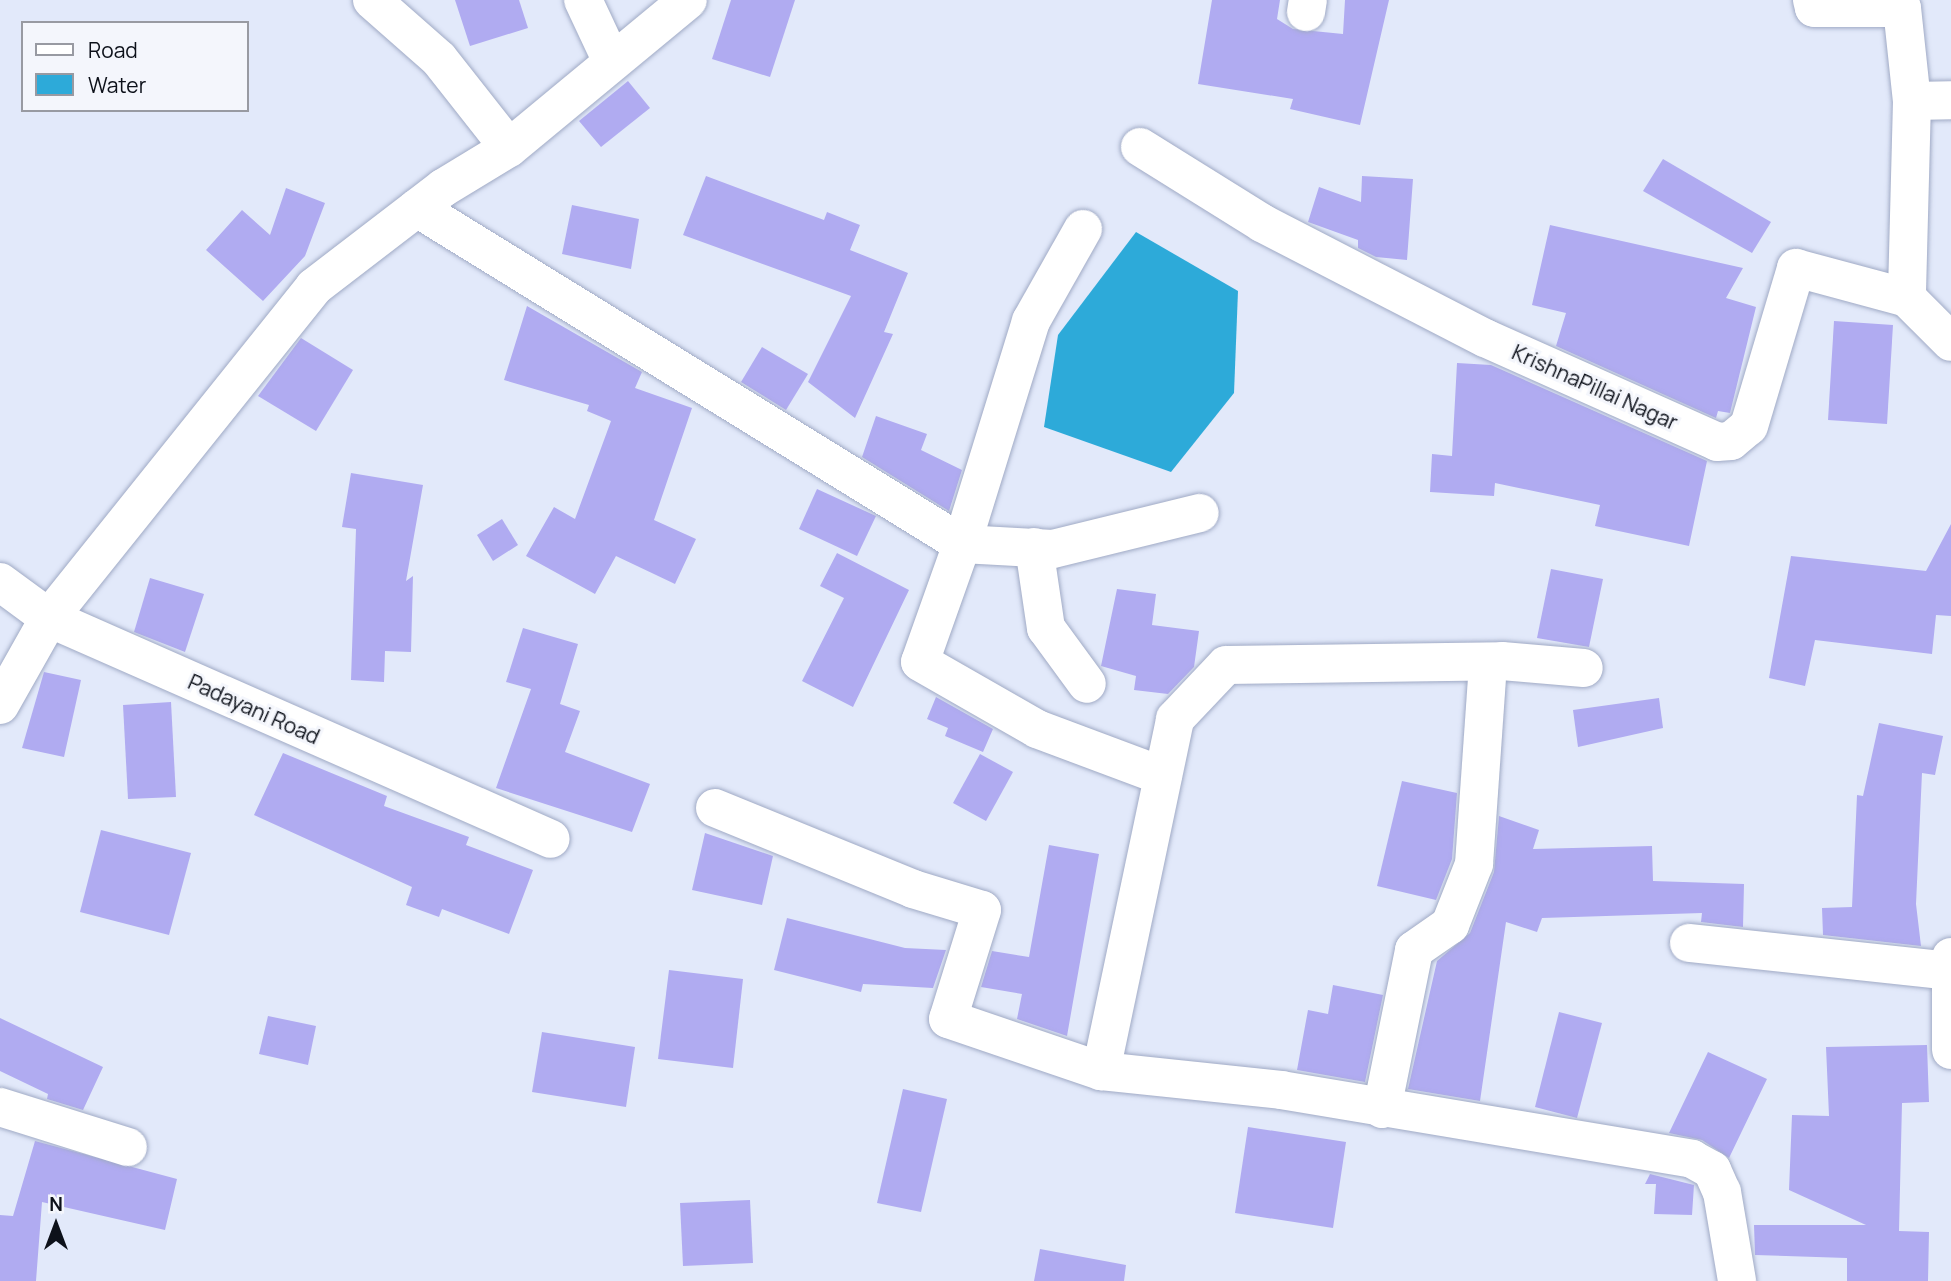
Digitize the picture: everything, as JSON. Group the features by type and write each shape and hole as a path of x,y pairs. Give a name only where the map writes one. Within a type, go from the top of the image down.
{"street":[{"path":"372,0 439,59 509,148"},
{"path":"583,0 612,62"},
{"path":"0,705 49,618 314,287 417,208 509,148 688,0"},
{"path":"1812,0 1814,8 1902,8 1912,101 1908,298 1951,342"},
{"path":"1912,101 1951,100"},
{"name":"KrishnaPillai Nagar","path":"1140,147 1262,223 1472,331 1717,442 1731,441 1749,426 1796,268 1908,298"},
{"path":"417,208 962,544 1053,549 1200,513"},
{"path":"1083,229 1031,321 962,544 920,662 1037,729 1163,776"},
{"path":"1034,547 1046,628 1087,684"},
{"name":"Padayani Road","path":"0,582 49,618 551,839"},
{"path":"1382,1109 1414,950 1450,925 1474,864 1488,662"},
{"path":"1101,1071 1175,719 1226,665 1488,662 1584,668"},
{"path":"715,808 913,889 982,910 948,1019 1101,1071 1281,1090 1692,1159 1712,1170 1722,1192 1737,1281"},
{"path":"1689,943 1950,964 1951,1050"},
{"path":"0,1107 128,1147"}],"water":[{"path":"1136,232 1238,291 1234,393 1171,472 1044,427 1058,335"}],"building":[{"path":"455,0 519,0 528,28 470,46"},
{"path":"731,0 795,0 770,77 712,59"},
{"path":"1212,0 1280,0 1277,19 1293,29 1343,34 1345,0 1389,0 1360,125 1290,109 1293,99 1198,84"},
{"path":"628,81 650,108 601,147 579,121"},
{"path":"1663,159 1771,222 1752,253 1643,191"},
{"path":"706,176 824,220 827,212 860,225 850,250 908,273 884,332 893,334 855,418 808,382 851,296 683,235"},
{"path":"1362,176 1413,179 1407,260 1376,257 1358,248 1358,240 1308,222 1319,187 1361,202"},
{"path":"286,188 325,203 305,256 263,301 206,250 242,210 270,235"},
{"path":"572,205 639,219 631,269 562,254"},
{"path":"1550,225 1743,268 1726,298 1756,307 1730,413 1718,411 1716,418 1556,346 1566,313 1532,305"},
{"path":"527,306 642,372 635,388 692,408 654,520 696,539 675,584 616,556 595,594 526,556 554,507 575,519 611,421 587,411 589,405 504,380"},
{"path":"1834,321 1893,325 1887,424 1828,420"},
{"path":"301,338 353,370 316,431 258,396"},
{"path":"762,347 808,374 786,410 741,382"},
{"path":"1457,363 1491,365 1707,461 1689,546 1595,526 1600,505 1495,483 1494,496 1430,492 1432,454 1452,456"},
{"path":"876,416 927,434 921,450 962,470 949,511 862,457"},
{"path":"351,473 423,485 406,581 413,576 411,652 385,651 384,682 351,680 356,529 342,527"},
{"path":"817,489 876,516 857,556 799,529"},
{"path":"502,519 518,545 493,561 477,535"},
{"path":"1951,524 1951,616 1936,615 1932,654 1815,640 1805,686 1769,678 1791,556 1926,571"},
{"path":"837,553 909,590 853,707 802,681 844,598 820,586"},
{"path":"1551,569 1603,579 1589,647 1537,638"},
{"path":"150,578 204,594 185,652 134,632"},
{"path":"1117,589 1156,594 1152,625 1199,631 1194,667 1168,694 1134,690 1136,676 1101,666"},
{"path":"523,628 578,644 560,704 580,711 565,752 650,784 632,832 496,788 531,689 506,682"},
{"path":"44,672 81,680 64,757 22,748"},
{"path":"936,697 993,729 983,752 945,736 948,728 927,719"},
{"path":"1659,698 1663,728 1578,747 1573,710"},
{"path":"171,702 176,797 128,799 123,705"},
{"path":"1879,723 1943,736 1935,775 1922,773 1916,904 1921,946 1823,935 1822,908 1852,907 1857,795 1863,796"},
{"path":"283,753 387,796 384,806 469,837 466,845 533,870 509,934 442,909 439,917 406,905 412,887 254,815"},
{"path":"980,754 1013,772 986,821 953,803"},
{"path":"1402,781 1457,793 1452,859 1436,900 1377,886"},
{"path":"1499,816 1539,830 1533,849 1652,846 1653,881 1744,884 1743,927 1701,922 1702,913 1542,918 1537,932 1506,922 1480,1101 1408,1089 1437,961 1470,933 1494,872"},
{"path":"101,830 191,853 169,935 80,912"},
{"path":"705,833 773,856 762,905 692,890"},
{"path":"1049,845 1099,854 1067,1036 1017,1019 1022,994 981,987 992,951 1029,957"},
{"path":"787,918 905,948 946,950 933,988 863,984 861,992 774,970"},
{"path":"669,970 743,979 733,1068 658,1059"},
{"path":"1333,985 1383,995 1365,1082 1297,1070 1308,1010 1328,1014"},
{"path":"1559,1012 1602,1023 1577,1118 1535,1107"},
{"path":"268,1016 316,1026 308,1065 259,1054"},
{"path":"0,1018 103,1067 83,1110 47,1099 48,1094 0,1071"},
{"path":"542,1032 635,1047 626,1107 532,1092"},
{"path":"1927,1045 1929,1102 1902,1103 1899,1231 1929,1232 1928,1281 1847,1281 1847,1258 1755,1255 1754,1225 1866,1225 1789,1190 1792,1115 1829,1116 1826,1047"},
{"path":"1708,1052 1767,1079 1729,1158 1702,1140 1669,1133"},
{"path":"903,1089 947,1099 921,1212 877,1203"},
{"path":"1248,1127 1346,1142 1333,1228 1235,1213"},
{"path":"35,1141 177,1179 165,1230 42,1202 36,1281 0,1281 0,1215 13,1216"},
{"path":"1650,1174 1694,1185 1692,1215 1654,1214 1656,1184 1645,1184"},
{"path":"750,1200 753,1263 683,1266 680,1203"},
{"path":"1040,1249 1126,1265 1124,1281 1034,1281"}]}
